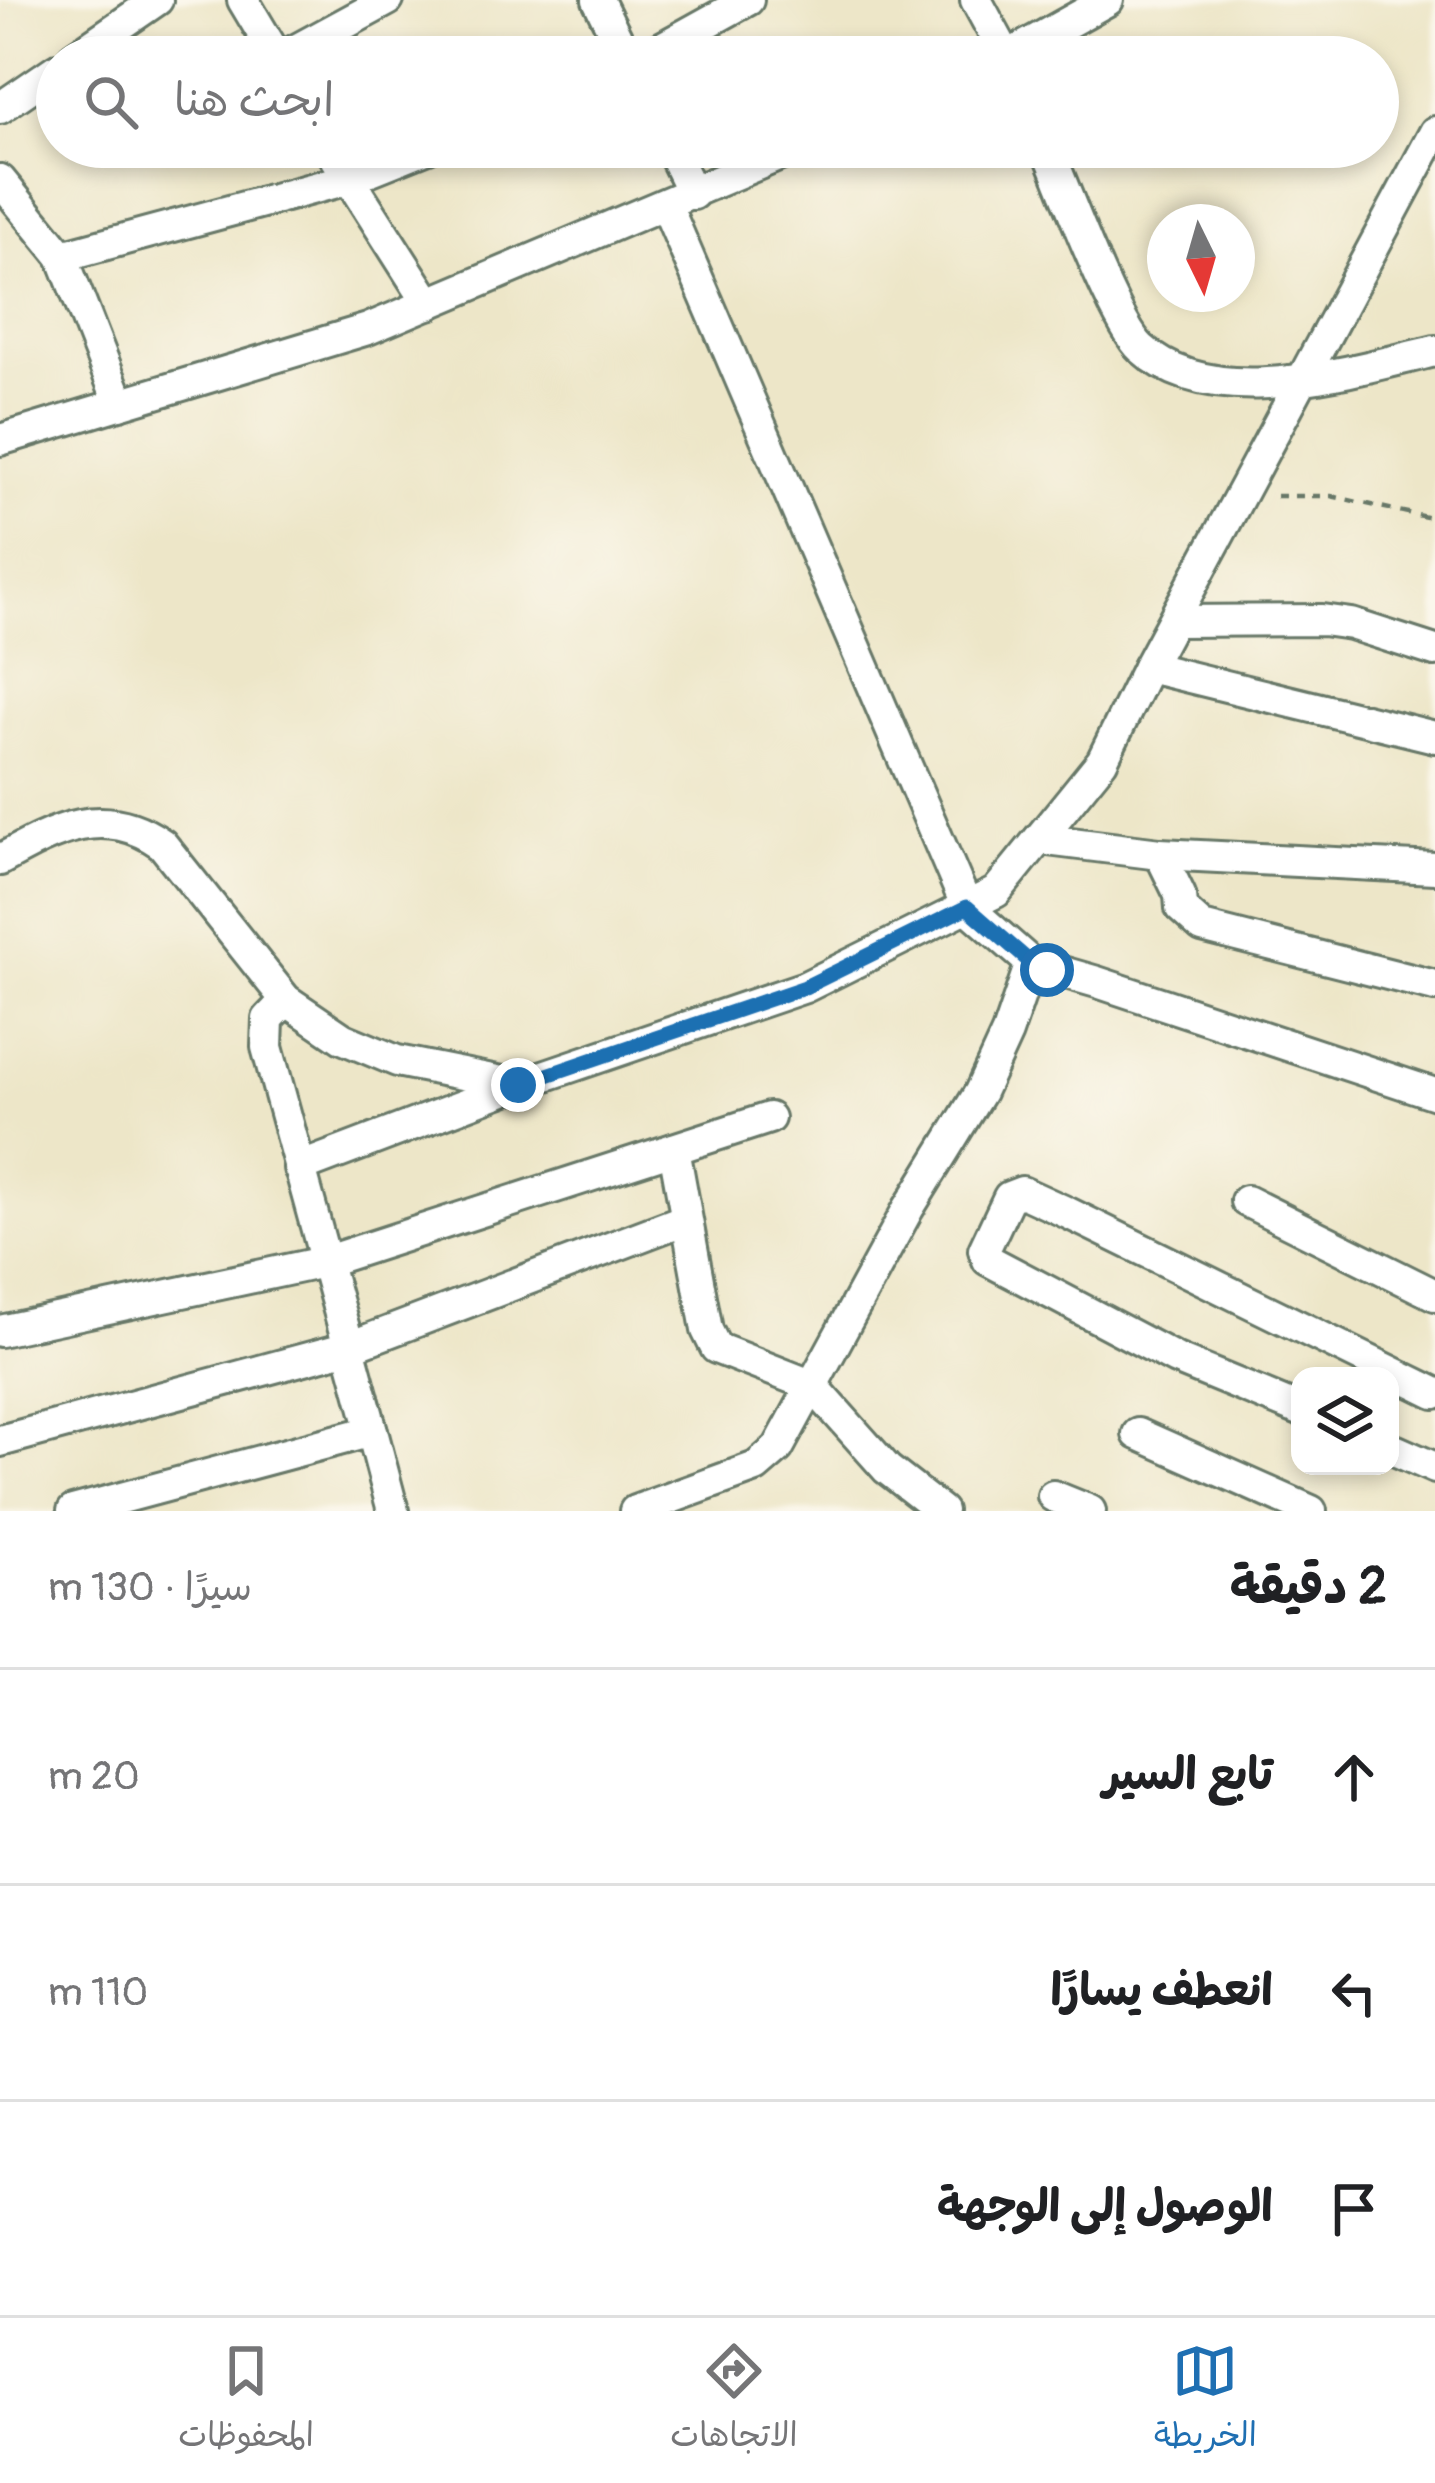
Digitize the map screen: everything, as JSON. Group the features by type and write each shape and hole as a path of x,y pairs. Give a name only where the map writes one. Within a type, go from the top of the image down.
{"street":[{"path":"105,36 157,0"},
{"path":"243,0 266,36"},
{"path":"320,36 388,0"},
{"path":"598,0 616,36"},
{"path":"683,36 748,0"},
{"path":"976,0 996,36"},
{"path":"1044,36 1108,0"},
{"path":"0,108 36,83"},
{"path":"299,1168 518,1085 805,987 996,892 1102,761 1435,132"},
{"path":"341,168 429,304"},
{"path":"62,256 376,168"},
{"path":"674,168 679,199 967,907 1031,963 1435,1094"},
{"path":"0,440 368,329 751,168"},
{"path":"1057,168 1138,346 1172,369 1214,382 1302,381 1435,351"},
{"path":"0,180 62,256 120,404"},
{"path":"1176,621 1322,620 1351,624 1435,651"},
{"path":"1148,667 1435,737"},
{"path":"0,860 64,829 89,823 110,821 141,829 162,844 286,1000 341,1038 397,1061 518,1085"},
{"path":"1039,839 1160,854 1435,868"},
{"path":"1160,854 1180,895 1180,908 1202,927 1435,986"},
{"path":"635,1511 770,1459 908,1209 980,1092 1031,963"},
{"path":"286,1000 268,1019 266,1033 393,1511"},
{"path":"0,1331 324,1262 769,1118"},
{"path":"674,1149 707,1330 716,1348 813,1385 886,1468 940,1511"},
{"path":"1291,1406 1176,1358 988,1260 984,1250 1009,1197 1022,1192 1382,1367"},
{"path":"1246,1201 1435,1295"},
{"path":"0,1441 349,1347 686,1219"},
{"path":"1399,1375 1435,1393"},
{"path":"73,1511 372,1431"},
{"path":"1138,1434 1311,1511"},
{"path":"1399,1452 1435,1468"},
{"path":"1053,1496 1090,1511"}],"path":[{"path":"1240,495 1331,496 1435,519"}],"route":[{"path":"518,1085 805,987 967,907 1031,963 1047,970"}]}
